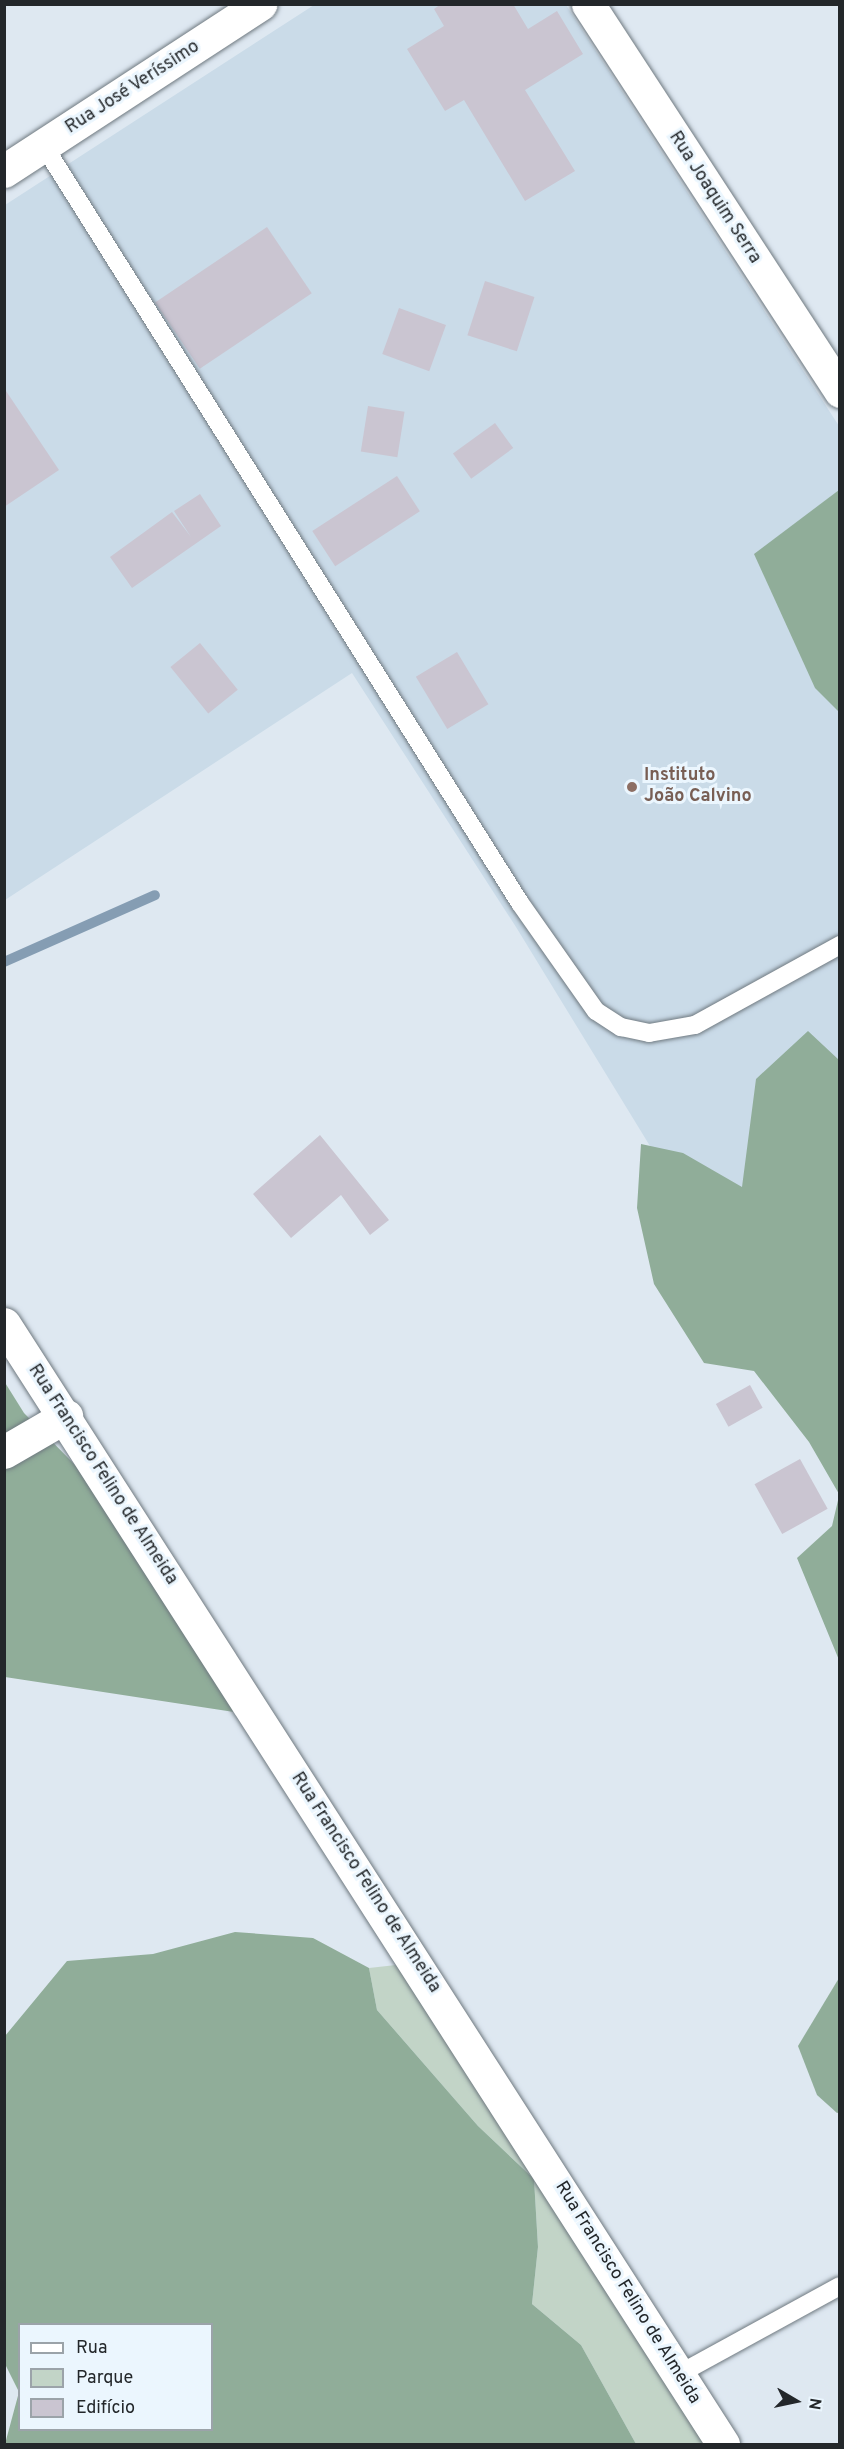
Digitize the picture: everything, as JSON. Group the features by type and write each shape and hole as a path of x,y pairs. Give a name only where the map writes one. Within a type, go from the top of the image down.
{"street":[{"name":"Rua José Veríssimo","path":"4,171 261,4"},
{"name":"Rua Joaquim Serra","path":"588,4 840,391"},
{"name":"Rua Francisco Felino de Almeida","path":"4,1324 66,1416 723,2445"},
{"path":"4,1452 66,1416"}],"lane":[{"path":"44,146 520,903 596,1011 621,1027 649,1033 695,1025 840,945"},
{"path":"679,2374 840,2286"}],"shaded area":[{"name":"Instituto João Calvino","path":"314,5 566,5 839,426 839,1455 516,927 352,673 5,900 5,205"}],"green space":[{"path":"839,490 839,712 815,688 754,554"},
{"path":"808,1031 839,1060 839,1494 809,1442 754,1371 704,1363 654,1284 637,1208 641,1144 683,1153 742,1187 756,1079"},
{"path":"4,1381 24,1413 77,1467 247,1714 5,1677"},
{"path":"839,1496 840,1660 797,1558 832,1526"},
{"path":"235,1932 313,1938 369,1968 377,2010 478,2126 534,2179 538,2247 532,2304 581,2345 636,2444 5,2444 18,2396 18,2431 213,2431 213,2323 18,2323 18,2390 4,2362 5,2036 67,1961 153,1954"},
{"path":"405,1964 710,2444 636,2444 581,2345 532,2304 538,2247 534,2179 478,2126 377,2010 369,1968"},
{"path":"839,1978 840,2112 837,2113 817,2095 798,2046"}],"building":[{"path":"441,4 513,4 528,29 557,11 583,54 525,90 575,171 525,201 464,100 445,111 407,49 444,26 434,9"},
{"path":"267,227 312,293 200,369 155,302"},
{"path":"485,281 534,297 517,351 467,335"},
{"path":"399,308 446,325 429,371 382,354"},
{"path":"4,388 59,470 4,507"},
{"path":"368,406 405,412 397,457 361,451"},
{"path":"495,423 513,448 471,479 453,454"},
{"path":"397,476 420,511 335,566 312,531"},
{"path":"200,494 221,526 132,588 110,557 172,512 191,537 174,511"},
{"path":"200,643 238,690 208,714 170,667"},
{"path":"457,652 488,704 447,729 416,677"},
{"path":"320,1135 389,1220 370,1235 341,1195 291,1238 253,1194"},
{"path":"750,1385 763,1408 728,1427 716,1404"},
{"path":"800,1459 828,1509 782,1534 755,1484"}],"waterway":[{"path":"4,962 155,895"}],"place":[{"name":"Instituto João Calvino","path":"632,787"}]}
